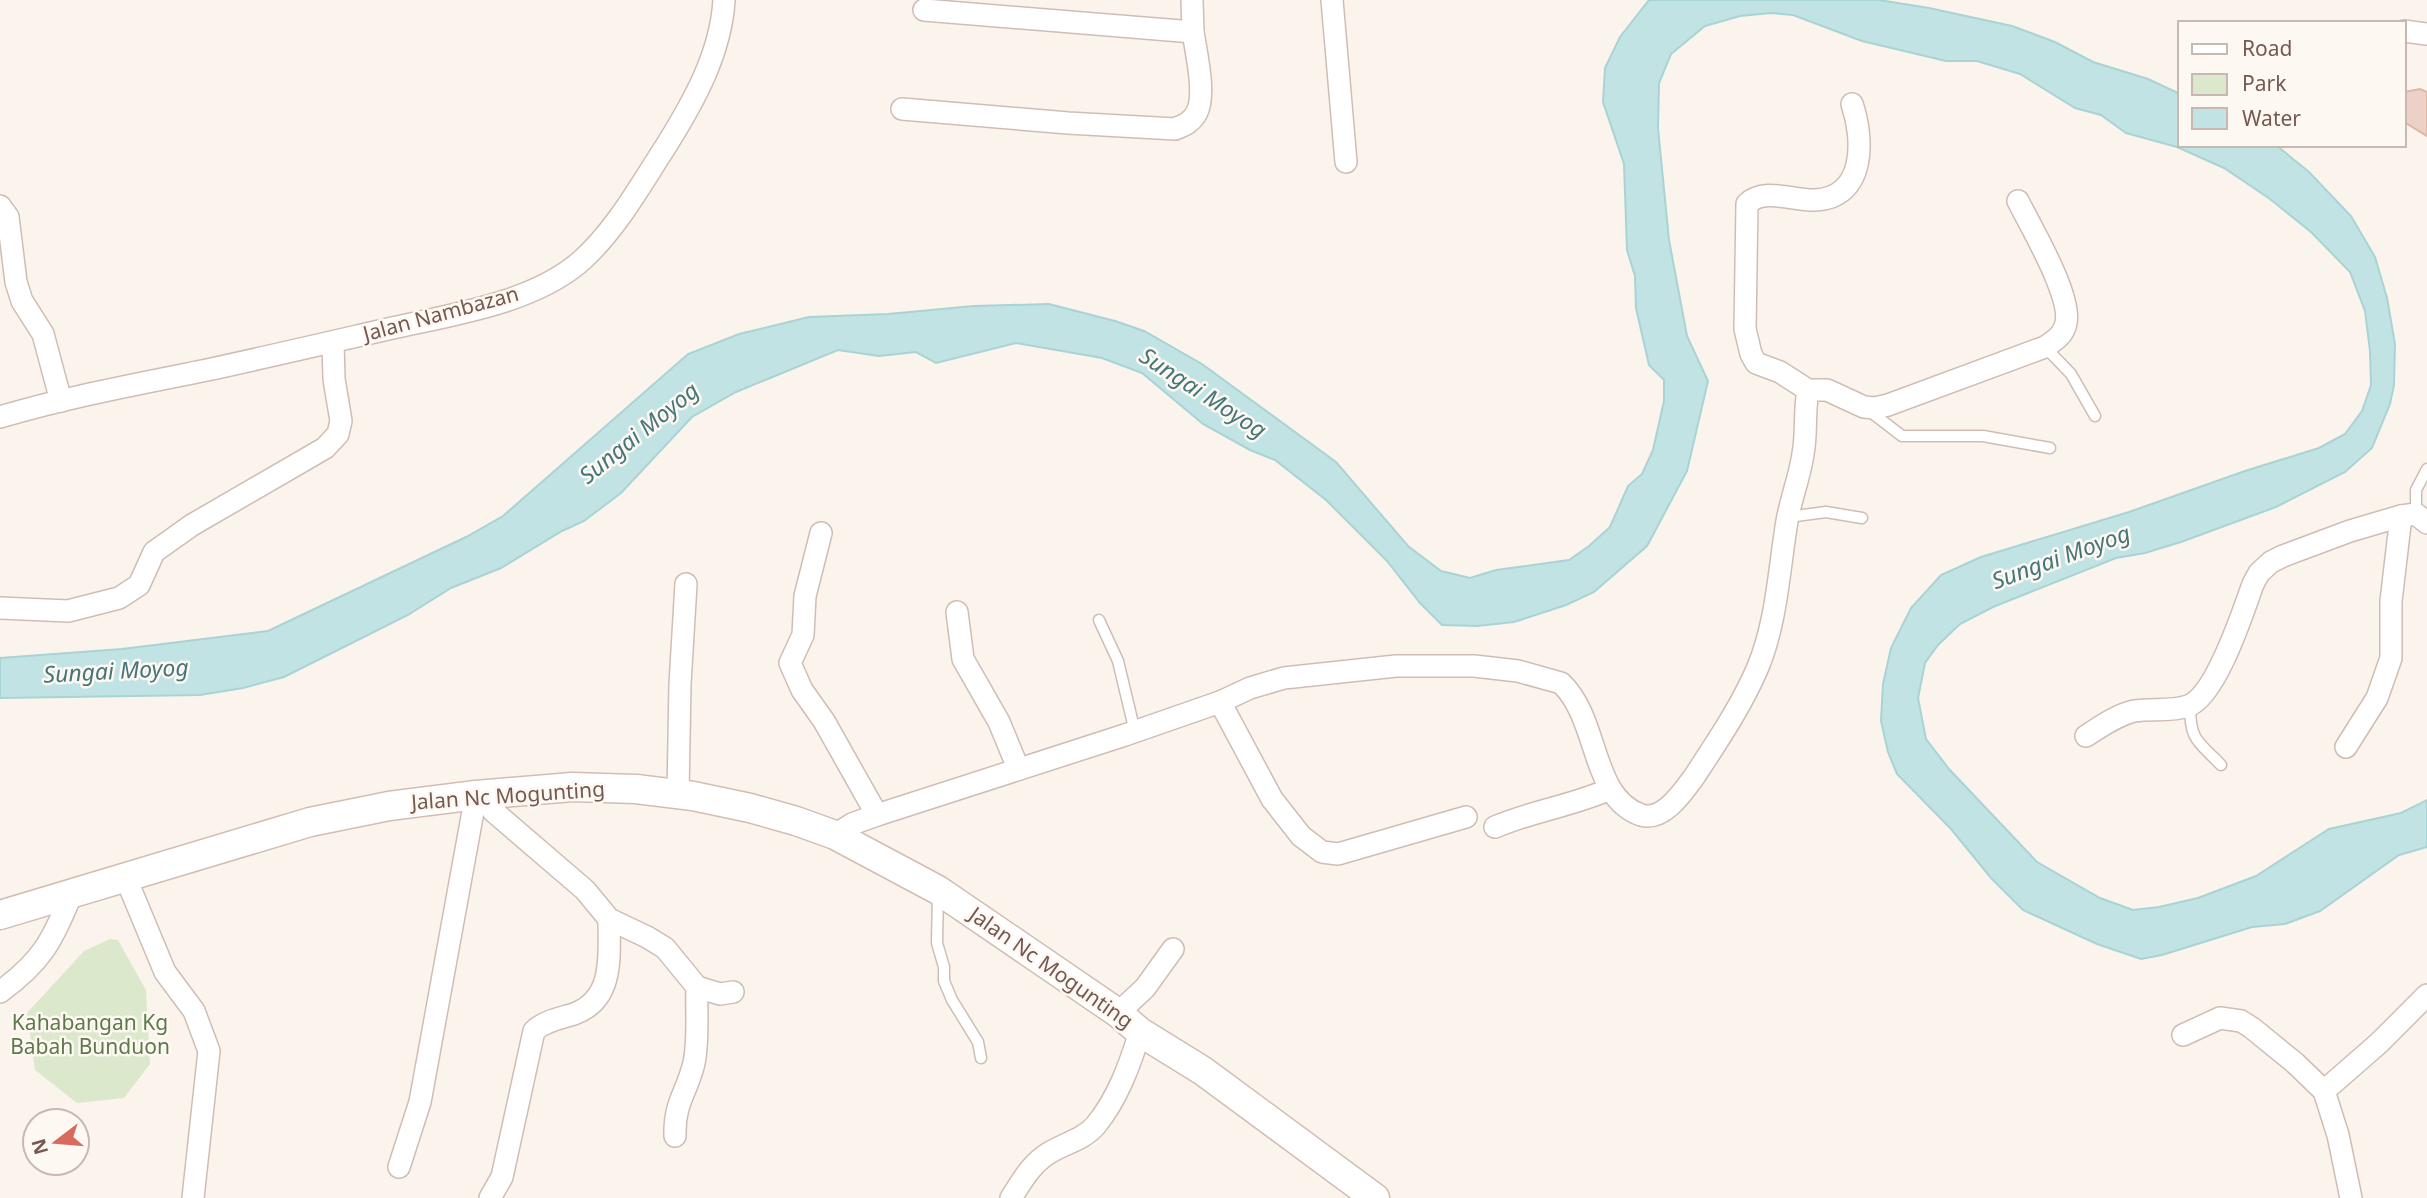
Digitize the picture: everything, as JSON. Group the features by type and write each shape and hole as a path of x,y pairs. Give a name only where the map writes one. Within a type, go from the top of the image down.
{"street":[{"name":"Jalan Nambazan","path":"0,417 498,302 554,279 581,261 621,213 680,121 713,57 723,24 724,0"},
{"path":"902,109 1175,129 1188,124 1198,110 1200,89 1192,0"},
{"path":"1332,0 1346,162"},
{"path":"924,10 1193,32"},
{"path":"2406,31 2427,34"},
{"path":"1852,104 1857,119 1860,151 1857,169 1840,191 1824,199 1813,200 1761,196 1747,204 1745,328 1756,363 1780,372 1808,390 1827,390 1864,407 1875,408 2045,347 2057,340 2067,322 2067,311 2048,259 2018,201"},
{"path":"0,206 8,217 12,233 16,282 22,301 43,334 61,401"},
{"path":"0,608 68,611 119,598 139,585 154,552 192,525 325,448 338,435 341,421 334,379 333,342"},
{"path":"835,835 852,824 877,815 1135,732 1283,678 1396,666 1474,666 1518,671 1561,683 1584,716 1602,774 1610,789 1618,800 1632,810 1643,816 1652,816 1662,811 1683,792 1709,754 1759,664 1772,614 1788,517 1804,453 1808,390"},
{"path":"2086,736 2133,712 2190,706 2213,683 2253,584 2259,573 2271,562 2318,542 2415,517"},
{"path":"2346,747 2377,698 2391,658 2391,601 2415,517"},
{"path":"821,533 805,596 803,635 790,663 802,691 824,721 877,815"},
{"path":"678,794 680,684 686,584"},
{"path":"957,612 963,659 999,722 1018,768"},
{"path":"1220,702 1272,799 1301,835 1322,852 1338,854 1466,817"},
{"name":"Jalan Nc Mogunting","path":"0,915 310,822 389,806 481,794 572,787 636,789 678,794 761,811 835,835 938,890 1118,1013 1140,1032 1202,1071 1375,1198"},
{"path":"1495,827 1516,818 1583,801 1610,789"},
{"path":"481,794 493,811 585,890 609,919 665,948 697,986 720,994 733,992"},
{"path":"399,1167 419,1102 481,794"},
{"path":"125,876 165,972 194,1011 209,1051 193,1198"},
{"path":"0,992 26,973 45,950 57,931 71,895"},
{"path":"490,1198 502,1177 534,1031 541,1025 583,1011 599,998 607,975 609,919"},
{"path":"1118,1013 1145,988 1173,949"},
{"path":"676,1136 675,1117 678,1103 694,1061 697,986"},
{"path":"2324,1090 2354,1066 2427,995"},
{"path":"2183,1035 2220,1018 2241,1021 2295,1063 2324,1090 2338,1135 2351,1198"},
{"path":"1011,1198 1031,1166 1048,1153 1079,1139 1096,1125 1128,1073 1140,1032"}],"lane":[{"path":"2045,347 2071,374 2095,416"},
{"path":"1864,407 1902,436 1983,436 2050,448"},
{"path":"2415,517 2416,489 2427,469"},
{"path":"1788,517 1826,512 1862,518"},
{"path":"1099,620 1122,672 1135,732"},
{"path":"2190,706 2190,728 2194,737 2221,765"},
{"path":"938,890 937,943 944,967 944,981 952,1000 978,1042 981,1058"}],"green space":[{"name":"Kahabangan Kg Babah Bunduon","path":"110,939 118,940 146,990 150,1064 124,1098 77,1103 35,1070 27,1013 84,951"}],"water":[{"name":"Sungai Moyog","path":"1649,0 1879,0 1929,8 2012,26 2055,42 2093,62 2148,79 2178,93 2178,147 2278,147 2309,172 2351,216 2375,257 2387,298 2395,344 2394,385 2390,404 2372,448 2345,472 2276,507 2181,542 2116,558 1993,607 1960,624 1938,645 1925,663 1918,698 1926,739 1949,769 2037,862 2100,898 2133,910 2198,898 2256,876 2329,829 2401,813 2427,800 2427,847 2399,855 2320,911 2285,924 2252,927 2141,959 2097,944 2023,910 1991,878 1951,829 1897,774 1888,752 1881,721 1883,684 1891,648 1911,608 1941,575 1981,557 2129,512 2319,448 2345,434 2362,411 2371,385 2365,311 2350,272 2311,232 2270,199 2224,168 2177,147 2126,133 2101,115 2075,108 2020,74 1977,61 1946,61 1862,41 1793,15 1771,13 1740,16 1705,26 1671,54 1659,83 1658,128 1669,240 1687,336 1708,381 1687,471 1647,546 1594,592 1566,605 1514,622 1477,626 1442,625 1420,603 1387,561 1326,500 1275,460 1250,450 1203,424 1142,373 1102,358 1016,343 936,363 916,352 879,356 838,350 736,392 692,417 621,493 584,521 562,531 501,568 451,588 408,615 284,677 243,688 200,695 0,698 0,658 122,649 268,631 466,537 503,516 688,354 739,334 809,317 1049,304 1115,321 1144,331 1202,364 1336,462 1408,546 1441,571 1470,578 1496,570 1569,560 1610,527 1628,486 1642,474 1653,450 1664,401 1664,380 1649,365 1636,308 1635,276 1627,250 1624,164 1603,102 1605,68 1620,37"}],"building":[{"path":"2420,89 2427,92 2427,136 2406,123 2406,92"}]}
